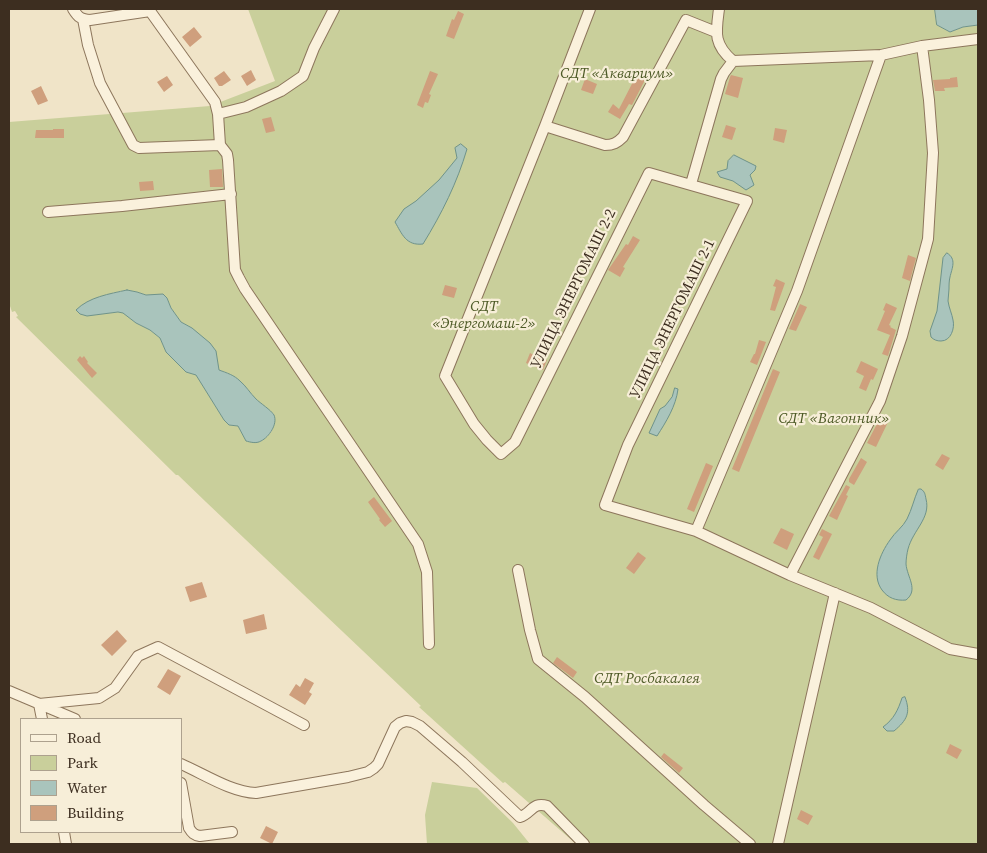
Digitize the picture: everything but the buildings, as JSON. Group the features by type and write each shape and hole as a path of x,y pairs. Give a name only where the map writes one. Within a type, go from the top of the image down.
{"street":[{"path":"73,9 78,17 83,19 98,19 149,10 215,102 218,114 220,145 227,154 228,160 236,270 239,278 418,544 427,572 429,644"},
{"path":"218,114 246,107 280,91 303,76 314,48 334,9"},
{"path":"590,9 545,126 605,145 619,142 623,137 686,20 716,32"},
{"path":"719,9 716,32 718,42 722,50 733,61 881,55 922,46 978,39"},
{"path":"83,19 88,45 100,83 133,145 139,148 220,145"},
{"path":"790,575 880,401 902,336 928,239 933,153 922,46"},
{"path":"881,55 797,291 696,531 790,575 871,608 950,649 978,654"},
{"path":"691,184 721,79 733,61"},
{"name":"УЛИЦА ЭНЕРГОМАШ 2-2","path":"545,126 444,376 474,424 501,454 515,442 648,173 691,184"},
{"name":"УЛИЦА ЭНЕРГОМАШ 2-1","path":"691,184 747,201 628,445 605,505 696,531"},
{"path":"48,212 231,194"},
{"path":"518,570 538,659 585,697 750,844"},
{"path":"778,844 835,594"},
{"path":"39,704 99,698 115,688 138,656 158,647 304,725"},
{"path":"9,691 73,718"},
{"path":"39,704 42,718"},
{"path":"182,764 246,793 256,793 348,777 368,772 374,768 378,764 395,727 406,721 412,722 420,726 462,762 520,817 536,806 542,804 547,806 584,844"},
{"path":"182,790 191,832 200,836 232,832"}],"green space":[{"path":"248,9 935,9 937,25 950,32 963,27 978,25 978,844 576,844 505,782 503,783 419,707 421,706 176,475 16,317 18,316 15,311 12,312 9,303 9,122 210,106 275,81","holes":["126,290 146,295 164,295 181,322 192,328 217,362 219,370 243,384 259,402 274,414 273,428 268,436 260,442 246,440 238,426 229,425 196,374 186,372 166,352 160,338 150,330 136,323 123,312 87,315 113,293"]},
{"path":"432,782 477,788 513,823 530,844 427,844 425,815"}],"water":[{"path":"935,9 978,9 978,25 963,27 950,32 937,25"},
{"path":"461,144 467,149 454,186 423,244 412,243 402,235 395,222 404,209 439,180 457,158 455,148"},
{"path":"734,155 756,166 750,175 754,185 746,190 733,181 720,177 717,172 727,169 728,161"},
{"path":"947,253 953,261 949,280 948,301 953,318 953,327 950,336 940,341 934,340 931,337 930,331 937,311 943,258"},
{"path":"127,290 146,295 163,294 181,322 192,328 210,343 216,351 219,370 238,379 274,415 274,426 267,437 257,442 246,441 238,426 229,425 224,420 196,375 186,372 166,352 160,338 150,330 136,323 123,313 87,316 80,314 76,310 93,299"},
{"path":"675,388 678,389 675,402 664,425 657,436 649,433 660,409 672,397"},
{"path":"919,489 925,493 927,506 924,518 910,542 907,554 906,564 912,592 906,600 899,600 890,597 882,590 877,578 878,565 886,546 907,519"},
{"path":"905,697 908,712 905,720 894,731 887,731 883,727 893,717 902,698"}],"park label":[{"name":"СДТ «Аквариум»","path":"617,74"},
{"name":"СДТ «Энергомаш-2»","path":"484,316"},
{"name":"СДТ «Вагонник»","path":"834,419"},
{"name":"СДТ Росбакалея","path":"647,679"}]}
